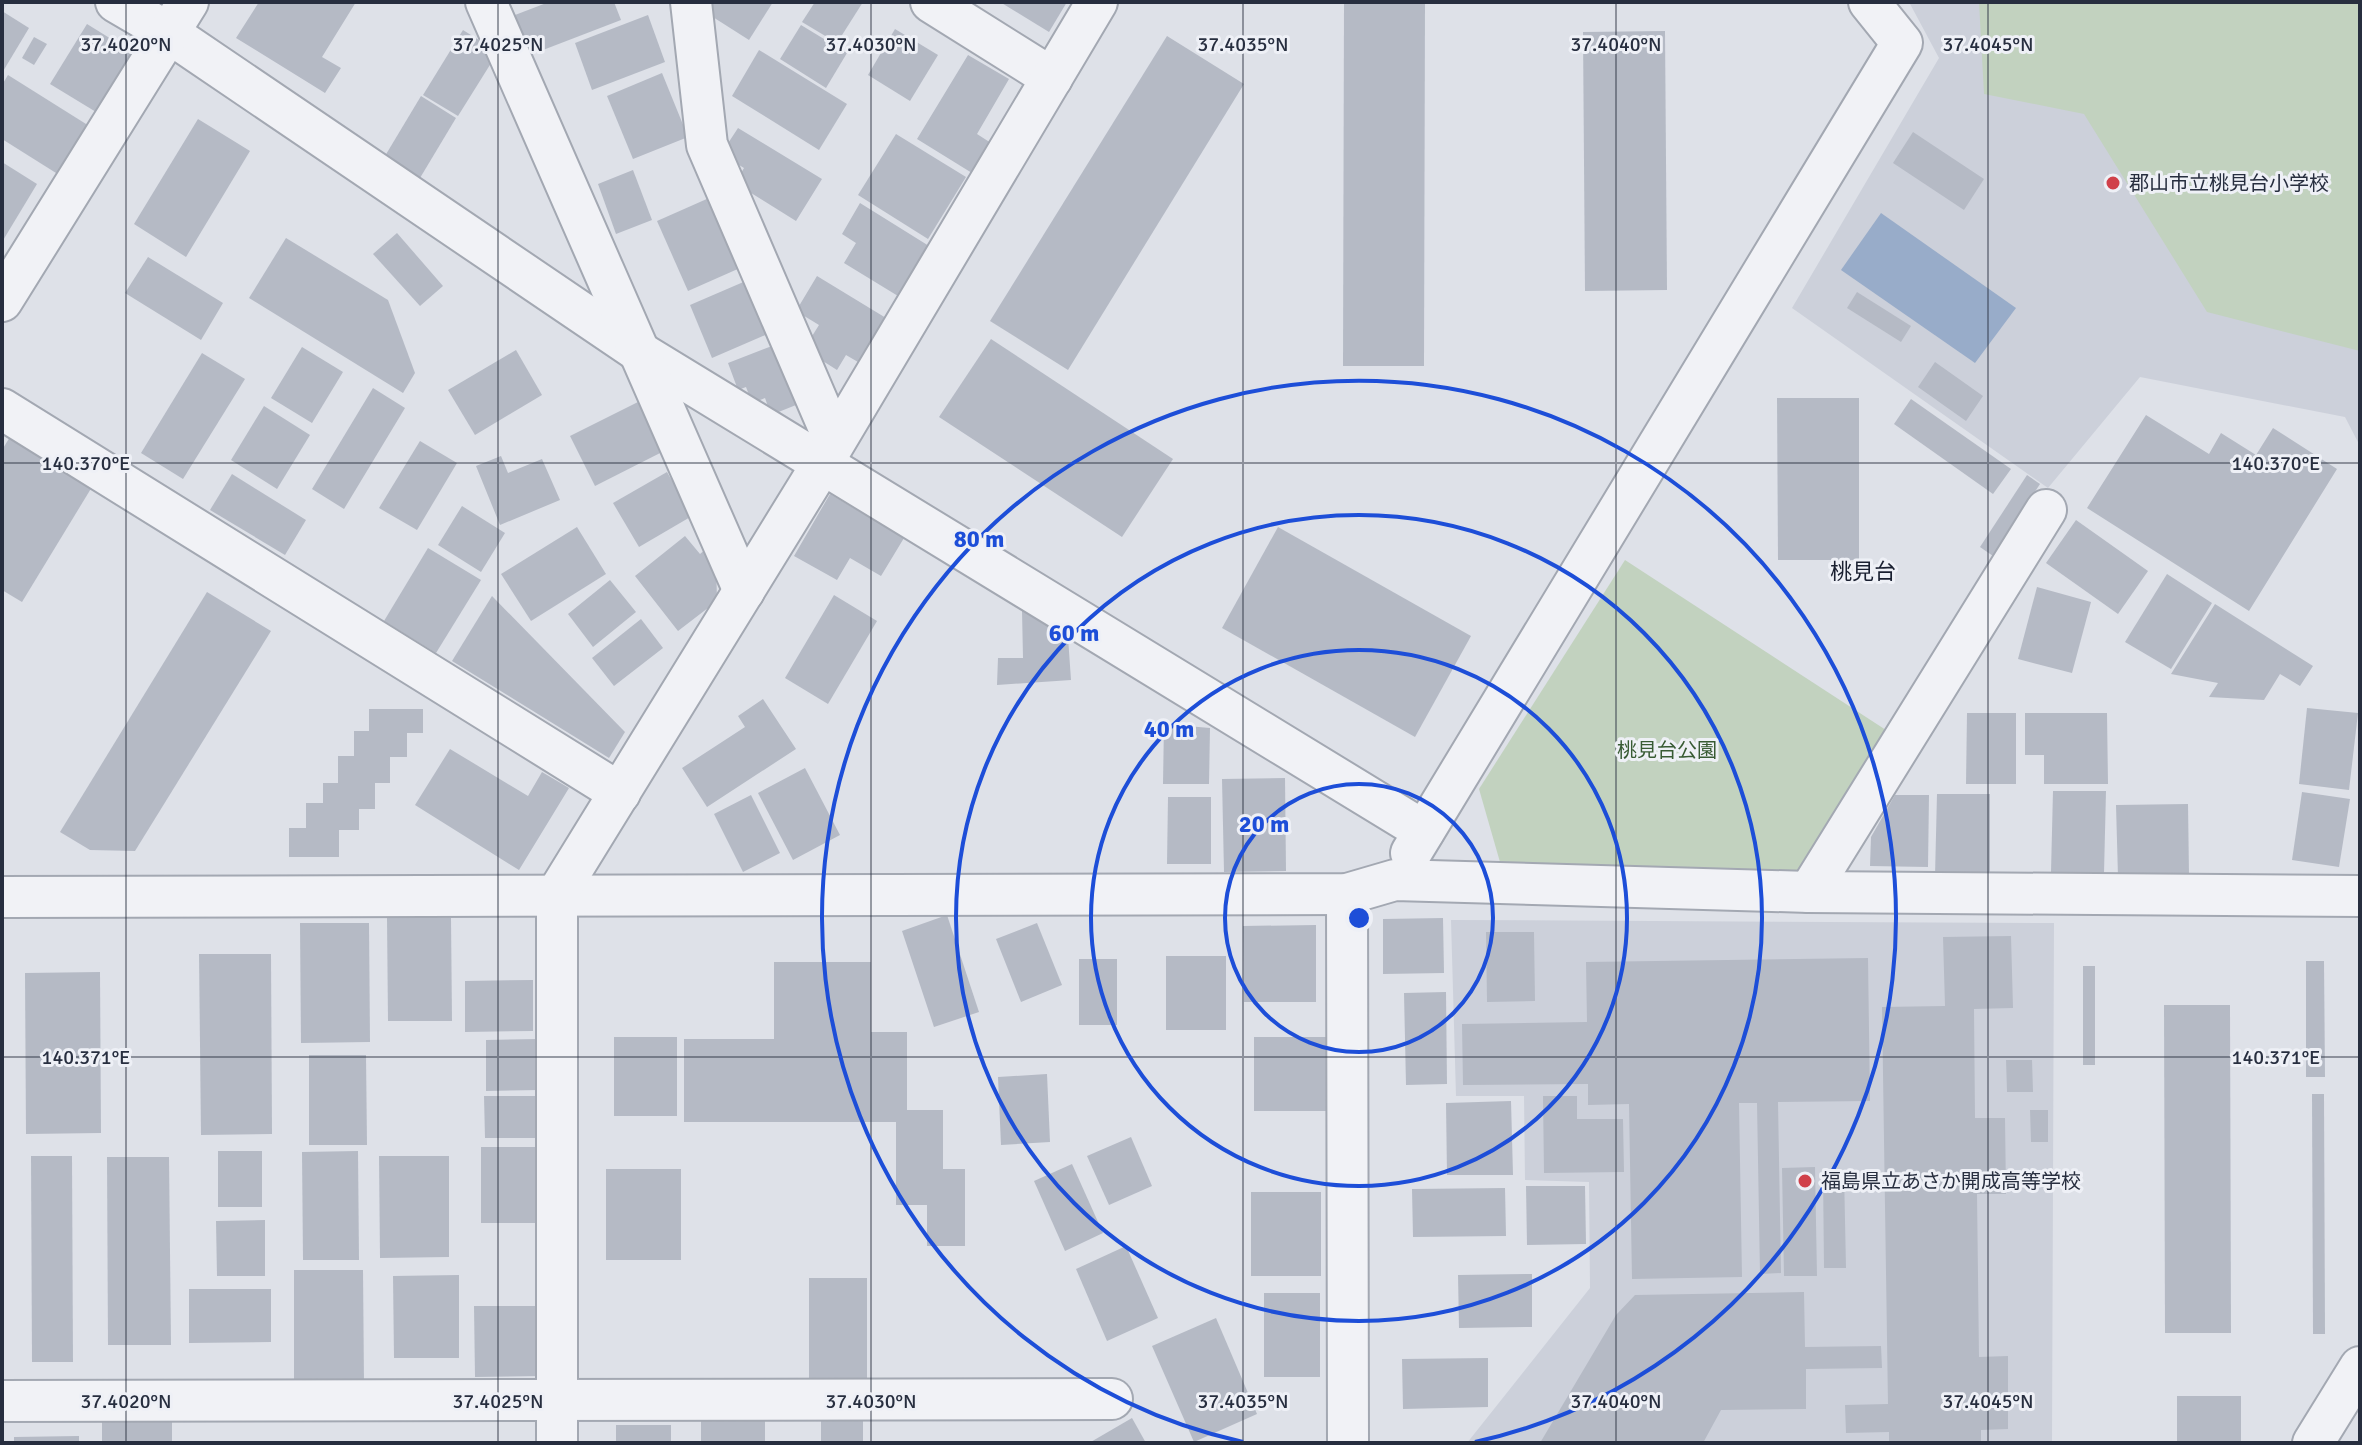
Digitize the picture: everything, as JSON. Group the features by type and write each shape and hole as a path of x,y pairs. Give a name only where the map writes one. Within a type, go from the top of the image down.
{"street":[{"path":"116,2 178,17 641,353 828,452 1424,831"},
{"path":"486,2 744,591"},
{"path":"691,2 707,145 828,452"},
{"path":"931,2 1052,78"},
{"path":"557,1443 557,894 744,591 1097,2"},
{"path":"1395,880 1902,43 1867,3"},
{"path":"2,301 178,17"},
{"path":"2,409 620,793"},
{"path":"1809,892 2046,510"},
{"path":"2,897 1347,894 1395,880 1809,892 2360,896"},
{"path":"1347,894 1348,1443"},
{"path":"2313,1443 2360,1367"},
{"path":"2,1401 1112,1399"}],"shaded area":[{"name":"郡山市立桃見台小学校","path":"1909,2 2360,2 2360,446 2345,417 2140,377 2048,488 1792,308 1939,58"},
{"name":"福島県立あさか開成高等学校","path":"1451,920 2054,923 2052,1443 1467,1443 1590,1288 1589,1182 1525,1180 1524,1096 1456,1096"}],"green space":[{"path":"1979,2 2360,2 2360,351 2207,312 2084,114 1984,94"},
{"name":"桃見台公園","path":"1625,560 1889,732 1809,892 1506,883 1479,789"}],"water":[{"path":"1881,213 2016,308 1975,363 1841,270"}],"building":[{"path":"259,2 356,2 322,57 341,68 325,93 236,38"},
{"path":"549,2 614,2 621,20 530,55 515,15"},
{"path":"711,2 773,2 749,40 705,12"},
{"path":"815,2 863,2 837,43 802,22"},
{"path":"1000,2 1067,2 1049,32"},
{"path":"1344,2 1425,2 1424,366 1343,366"},
{"path":"2,11 29,28 2,73"},
{"path":"648,15 665,62 592,90 575,43"},
{"path":"87,24 137,55 101,115 50,84"},
{"path":"801,25 847,53 826,88 780,59"},
{"path":"895,29 938,55 910,101 868,75"},
{"path":"463,30 498,52 458,116 423,95"},
{"path":"1665,31 1667,290 1585,291 1583,32"},
{"path":"1167,36 1244,84 1068,370 990,321"},
{"path":"34,37 47,44 34,65 22,58"},
{"path":"759,50 847,104 819,150 732,96"},
{"path":"968,55 1009,79 977,134 991,143 972,173 917,139"},
{"path":"662,73 688,137 633,159 607,96"},
{"path":"8,75 94,129 64,178 2,139 2,85"},
{"path":"421,96 456,118 417,183 382,161"},
{"path":"198,119 250,151 186,257 134,224"},
{"path":"738,128 822,179 796,221 735,183 744,168 721,154"},
{"path":"1913,132 1984,179 1964,210 1893,163"},
{"path":"896,134 966,177 928,239 858,195"},
{"path":"2,162 37,184 2,242"},
{"path":"633,170 652,220 616,234 598,184"},
{"path":"709,198 740,268 688,291 657,221"},
{"path":"860,203 929,246 898,296 844,263 856,243 842,234"},
{"path":"397,233 443,286 420,306 373,254"},
{"path":"286,238 388,300 415,373 403,393 249,298"},
{"path":"148,257 223,303 201,340 125,293"},
{"path":"817,276 886,318 858,362 846,355 837,370 804,349 819,325 796,311"},
{"path":"748,280 770,333 712,358 690,305"},
{"path":"1857,292 1911,326 1901,342 1847,308"},
{"path":"991,339 1173,459 1122,537 939,417"},
{"path":"772,346 796,405 771,415 765,398 752,403 746,387 738,390 728,363"},
{"path":"302,347 343,372 312,423 271,398"},
{"path":"516,350 542,395 475,435 448,390"},
{"path":"202,353 245,379 183,479 141,453"},
{"path":"1935,362 1983,396 1966,421 1918,387"},
{"path":"373,388 405,408 344,509 312,489"},
{"path":"1777,398 1859,398 1859,560 1778,560"},
{"path":"644,399 668,449 595,486 570,436"},
{"path":"1911,399 2011,469 1993,494 1894,424"},
{"path":"264,406 310,435 277,489 231,460"},
{"path":"2146,415 2209,454 2221,433 2256,455 2273,428 2337,469 2249,611 2087,508"},
{"path":"13,432 95,482 22,602 2,590 2,450"},
{"path":"420,441 457,463 417,530 379,508"},
{"path":"501,456 508,473 542,459 560,500 500,525 476,466"},
{"path":"667,472 692,516 639,547 613,503"},
{"path":"232,474 306,520 285,555 210,510"},
{"path":"2027,475 2040,484 1993,556 1980,547"},
{"path":"830,494 904,538 881,576 850,558 837,580 794,556"},
{"path":"462,506 505,533 481,572 438,545"},
{"path":"2076,520 2148,571 2118,614 2046,563"},
{"path":"577,527 606,574 531,621 501,574"},
{"path":"1278,527 1471,636 1415,737 1222,628"},
{"path":"685,536 700,554 707,548 716,560 717,601 678,631 635,576"},
{"path":"428,548 481,580 436,653 384,621"},
{"path":"2167,574 2212,603 2171,669 2125,642"},
{"path":"610,580 636,612 593,647 568,614"},
{"path":"2037,587 2091,602 2072,673 2018,659"},
{"path":"207,592 271,631 135,851 90,850 60,832"},
{"path":"834,595 877,621 828,704 785,678"},
{"path":"492,596 625,732 609,758 452,661"},
{"path":"2215,604 2313,666 2300,686 2280,674 2264,700 2209,697 2218,683 2171,674"},
{"path":"1022,610 1068,637 1071,680 997,685 998,658 1023,658"},
{"path":"641,619 663,648 614,686 592,658"},
{"path":"763,699 796,749 707,807 682,768 745,727 738,716"},
{"path":"2307,708 2358,713 2349,790 2299,784"},
{"path":"369,709 423,709 423,733 407,733 407,757 390,757 390,783 375,783 375,809 359,809 359,830 339,830 339,857 289,857 289,828 306,828 306,803 323,803 323,783 338,783 338,756 354,756 354,731 369,731"},
{"path":"1967,713 2016,713 2016,784 1966,784"},
{"path":"2025,713 2107,713 2108,784 2044,784 2044,755 2025,755"},
{"path":"1164,724 1210,728 1209,784 1163,784"},
{"path":"450,749 528,796 542,772 569,788 519,870 415,805"},
{"path":"805,768 840,835 793,860 758,793"},
{"path":"1285,778 1286,871 1224,872 1222,779"},
{"path":"2053,791 2106,791 2104,873 2051,872"},
{"path":"2302,792 2350,799 2339,867 2292,860"},
{"path":"1937,794 1990,794 1990,877 1935,876"},
{"path":"751,795 780,853 743,872 714,814"},
{"path":"1895,795 1929,795 1928,867 1870,866 1871,837"},
{"path":"1168,797 1211,797 1211,864 1167,864"},
{"path":"2188,804 2189,875 2118,877 2116,805"},
{"path":"947,915 979,1012 934,1027 902,931"},
{"path":"387,918 451,918 452,1021 388,1021"},
{"path":"1443,918 1444,973 1383,974 1383,919"},
{"path":"300,923 369,923 370,1042 301,1043"},
{"path":"1037,923 1062,985 1021,1002 996,939"},
{"path":"1316,925 1316,1002 1244,1002 1243,926"},
{"path":"1486,932 1534,932 1535,1001 1487,1002"},
{"path":"2011,936 2013,1008 1974,1009 1975,1118 2005,1118 2006,1194 1977,1194 1979,1357 2008,1356 2008,1429 1981,1430 1981,1443 1889,1443 1889,1432 1846,1433 1845,1405 1888,1404 1882,1007 1945,1006 1943,937"},
{"path":"199,954 271,954 272,1134 201,1135"},
{"path":"1166,956 1226,956 1226,1030 1166,1030"},
{"path":"1868,958 1870,1101 1778,1102 1781,1273 1760,1274 1757,1103 1739,1103 1742,1277 1632,1279 1629,1104 1588,1105 1588,1084 1463,1085 1462,1024 1587,1022 1586,962"},
{"path":"1079,959 1117,959 1117,1025 1079,1025"},
{"path":"2306,961 2324,961 2325,1077 2306,1077"},
{"path":"774,962 871,962 871,1032 907,1032 907,1110 943,1110 943,1169 965,1169 965,1246 927,1246 927,1205 896,1205 896,1122 684,1122 684,1039 774,1039"},
{"path":"2083,966 2095,966 2095,1065 2083,1065"},
{"path":"100,972 101,1133 26,1134 25,973"},
{"path":"533,980 533,1031 465,1032 465,981"},
{"path":"1446,992 1447,1084 1406,1085 1404,993"},
{"path":"2164,1005 2230,1005 2231,1333 2165,1333"},
{"path":"614,1037 677,1037 677,1116 614,1116"},
{"path":"1254,1037 1330,1037 1330,1111 1254,1111"},
{"path":"539,1039 539,1090 486,1091 486,1040"},
{"path":"309,1055 366,1055 367,1145 309,1145"},
{"path":"2006,1060 2032,1060 2033,1092 2007,1092"},
{"path":"1047,1074 1050,1142 1001,1145 998,1077"},
{"path":"2312,1094 2324,1094 2325,1334 2313,1334"},
{"path":"484,1096 537,1096 537,1138 485,1138"},
{"path":"1543,1096 1577,1096 1577,1119 1623,1119 1624,1172 1544,1173"},
{"path":"1511,1101 1513,1175 1447,1175 1446,1103"},
{"path":"2030,1110 2048,1110 2048,1142 2031,1142"},
{"path":"1131,1137 1152,1186 1109,1205 1087,1156"},
{"path":"481,1147 542,1147 543,1223 481,1223"},
{"path":"218,1151 262,1151 262,1207 218,1207"},
{"path":"358,1151 359,1260 303,1260 302,1152"},
{"path":"31,1156 72,1156 73,1362 32,1362"},
{"path":"379,1156 449,1156 449,1257 380,1258"},
{"path":"107,1157 169,1157 171,1345 108,1345"},
{"path":"1072,1164 1103,1233 1065,1251 1034,1181"},
{"path":"1815,1167 1817,1276 1784,1276 1782,1168"},
{"path":"606,1169 681,1169 681,1260 606,1260"},
{"path":"1823,1172 1844,1172 1846,1268 1824,1268"},
{"path":"1526,1186 1585,1186 1586,1244 1527,1245"},
{"path":"1505,1188 1506,1236 1413,1237 1412,1189"},
{"path":"1251,1192 1321,1192 1321,1276 1251,1276"},
{"path":"265,1220 265,1276 217,1276 216,1221"},
{"path":"1126,1246 1158,1318 1107,1341 1076,1269"},
{"path":"294,1270 363,1270 364,1384 294,1385"},
{"path":"1532,1274 1532,1327 1459,1328 1458,1275"},
{"path":"459,1275 459,1358 394,1358 393,1276"},
{"path":"809,1278 867,1278 867,1391 809,1391"},
{"path":"189,1289 271,1289 271,1342 189,1343"},
{"path":"1804,1292 1805,1347 1881,1346 1882,1368 1806,1369 1806,1409 1721,1410 1703,1443 1540,1443 1616,1315 1635,1295"},
{"path":"1264,1293 1320,1293 1320,1377 1264,1377"},
{"path":"474,1306 540,1306 540,1376 475,1377"},
{"path":"1216,1318 1257,1414 1194,1442 1152,1346"},
{"path":"1488,1358 1488,1407 1403,1409 1402,1359"},
{"path":"2177,1396 2241,1396 2241,1443 2177,1443"},
{"path":"1132,1418 1146,1443 1089,1443"},
{"path":"701,1421 765,1421 765,1443 701,1443"},
{"path":"821,1421 863,1421 863,1443 821,1443"},
{"path":"102,1422 172,1422 172,1443 102,1443"},
{"path":"616,1425 671,1425 671,1443 616,1443"},
{"path":"79,1436 79,1443 14,1443 14,1437"}],"place":[{"name":"郡山市立桃見台小学校","path":"2113,183"},
{"name":"福島県立あさか開成高等学校","path":"1805,1181"}],"district":[{"name":"桃見台","path":"1863,571"}]}
